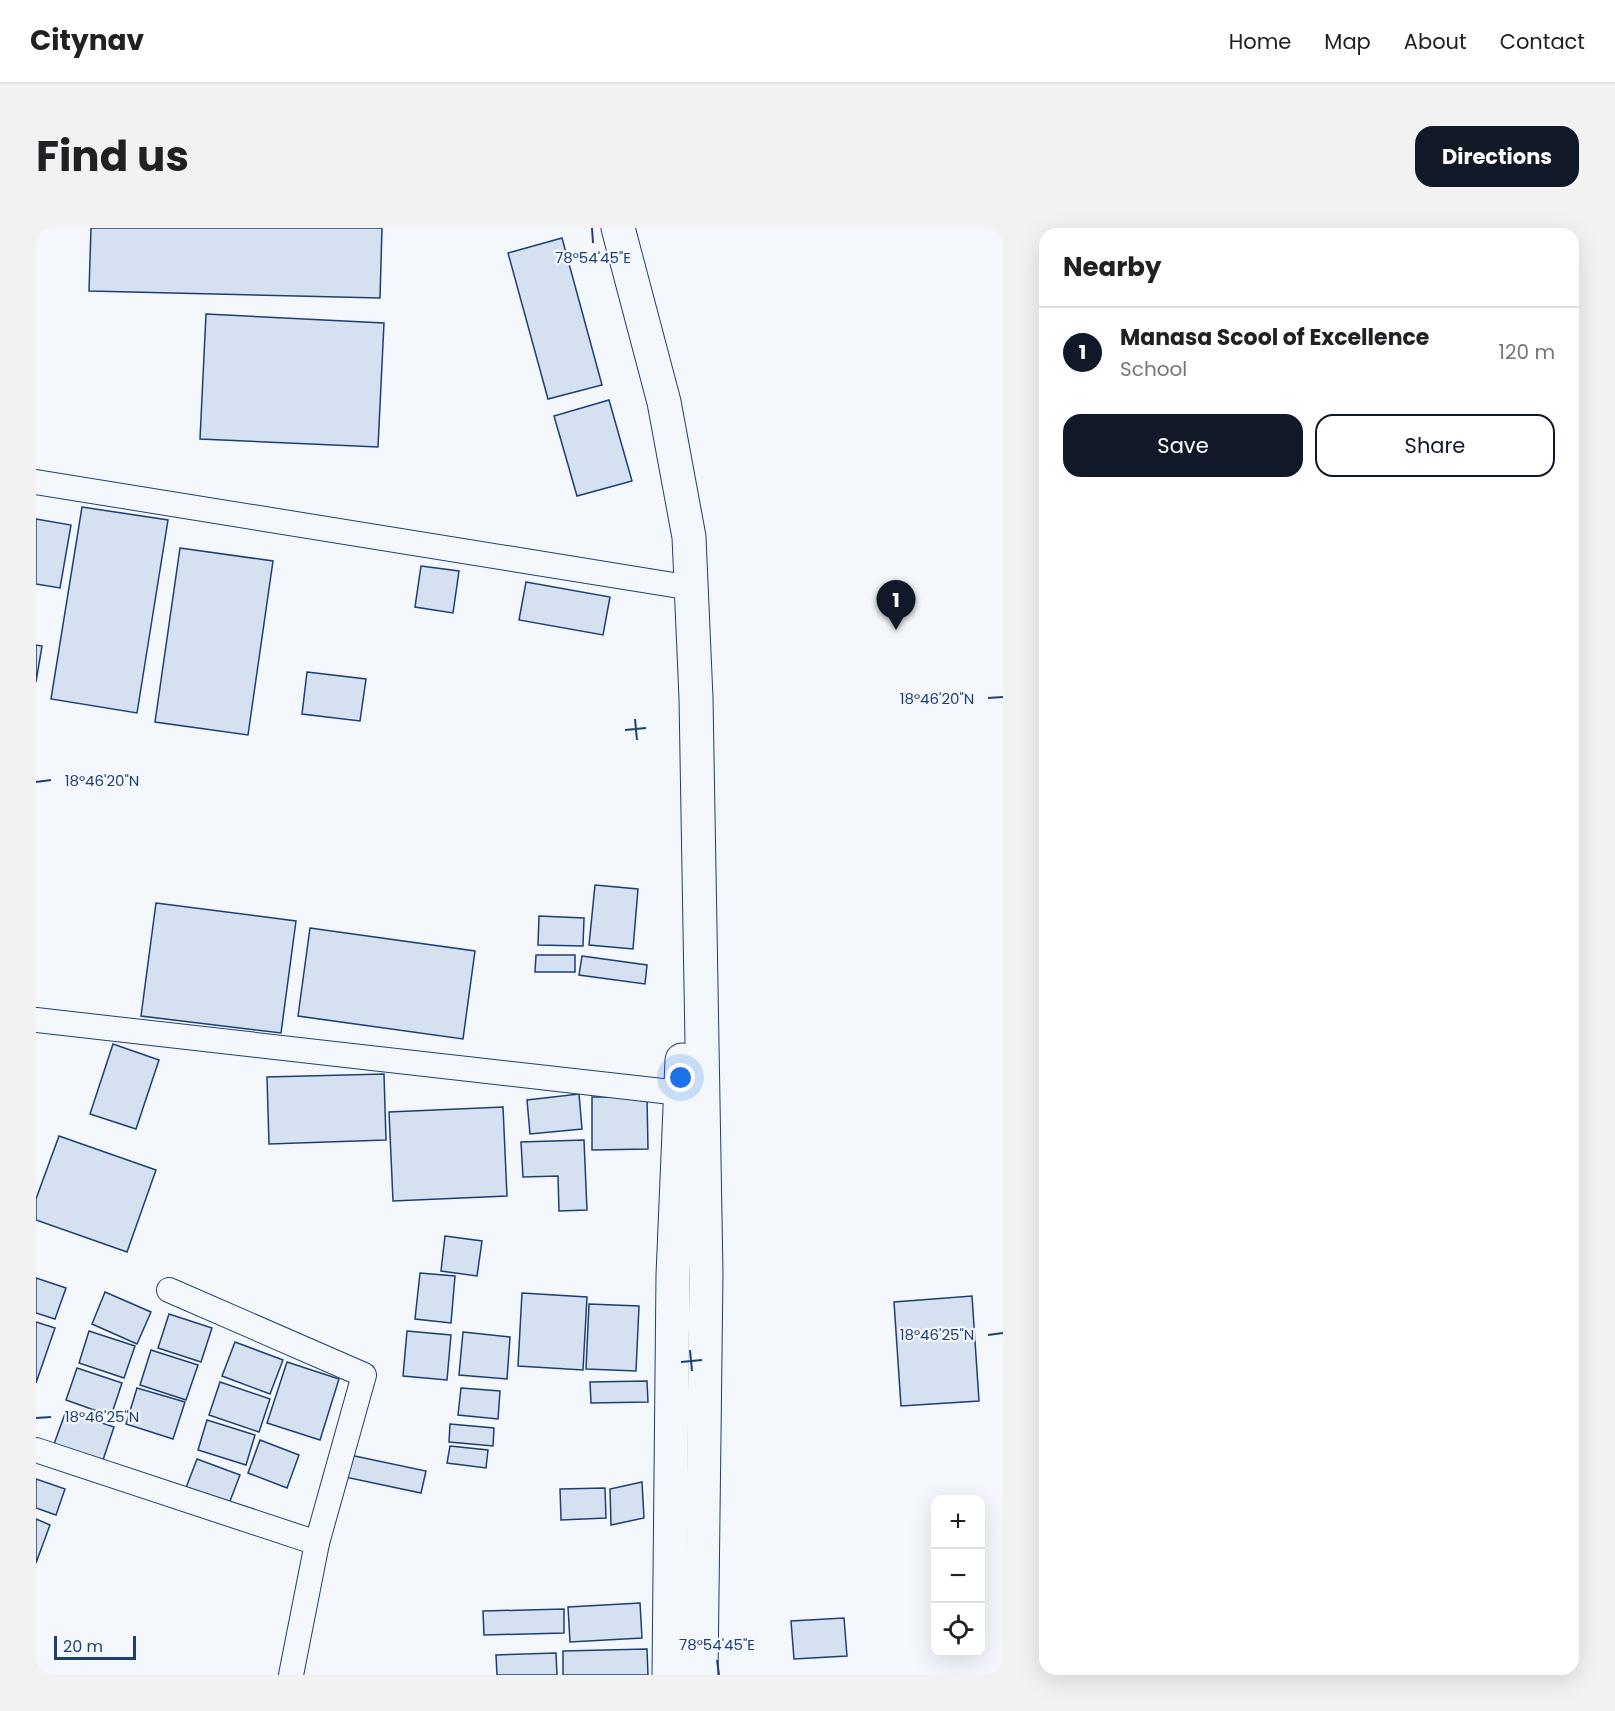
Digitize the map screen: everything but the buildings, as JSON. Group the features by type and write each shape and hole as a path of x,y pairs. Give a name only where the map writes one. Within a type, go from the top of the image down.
{"highway":[{"path":"618,228 664,402 689,537 692,588 706,1274 701,1675"},
{"path":"669,1675 673,1275 696,698"}],"street":[{"path":"36,482 692,588"},
{"path":"36,1020 680,1093"},
{"path":"169,1290 364,1375 317,1543 291,1675"},
{"path":"36,1450 317,1543"}],"place":[{"name":"Manasa Scool of Excellence","path":"896,630"}]}
